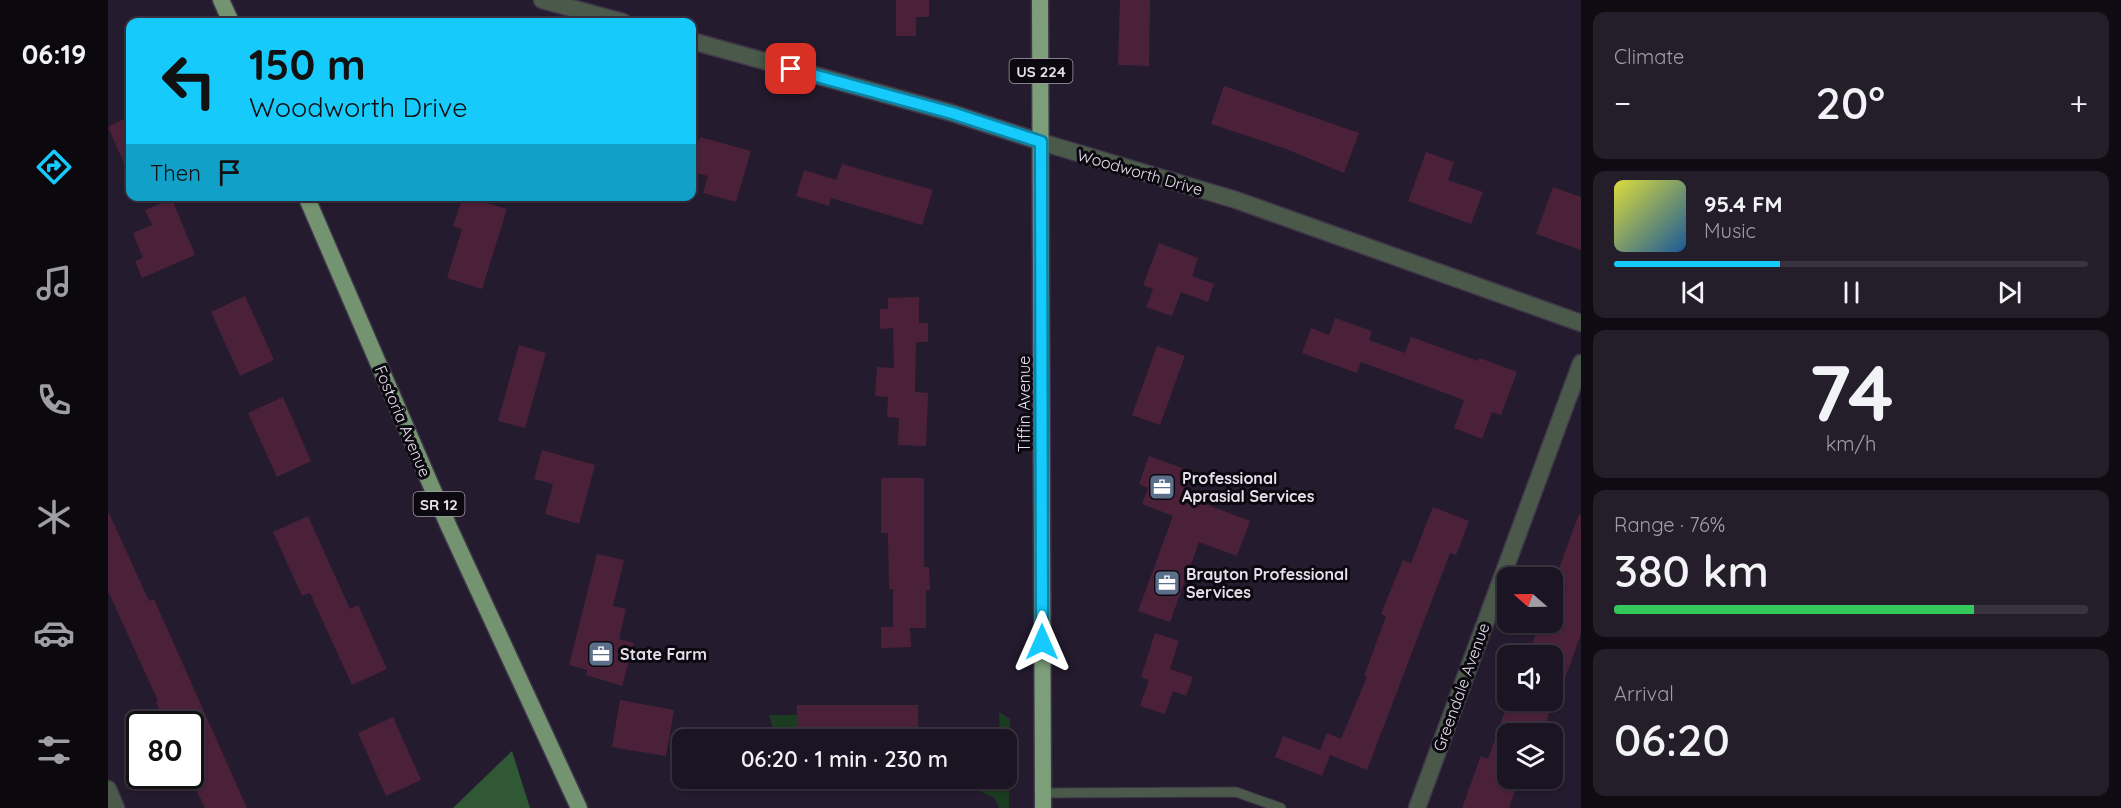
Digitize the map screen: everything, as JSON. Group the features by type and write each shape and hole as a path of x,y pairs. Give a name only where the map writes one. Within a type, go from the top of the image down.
{"highway":[{"name":"Tiffin Avenue","path":"1041,0 1043,800"}],"main road":[{"path":"221,0 229,18"},
{"name":"Fostoria Avenue","path":"308,201 449,527 579,808"}],"street":[{"path":"542,0 562,3 610,18"},
{"name":"Woodworth Drive","path":"696,42 952,113 1236,200 1581,323"},
{"name":"Greendale Avenue","path":"1417,808 1581,363"},
{"path":"108,789 116,808"}],"lane":[{"path":"1043,800 1236,792 1281,808"}],"green space":[{"path":"999,712 1010,719 1010,729 1000,729"},
{"path":"769,715 797,715 797,729 773,729"},
{"path":"512,751 530,808 453,808"},
{"path":"981,789 1009,789 1009,808 999,808 995,798 982,792"}],"building":[{"path":"896,0 929,0 929,17 916,17 916,36 896,36"},
{"path":"1120,0 1150,0 1149,66 1118,65"},
{"path":"1224,86 1359,133 1344,173 1286,149 1211,124"},
{"path":"126,118 126,168 108,127"},
{"path":"700,137 751,151 736,202 703,193 708,176 696,173 696,140 699,141"},
{"path":"1426,152 1454,162 1448,180 1483,192 1471,224 1408,201"},
{"path":"842,164 933,190 922,225 831,198 829,206 796,196 804,170 836,180"},
{"path":"1553,187 1581,197 1581,250 1536,234"},
{"path":"173,201 195,255 142,278 135,261 143,258 133,233 152,225 145,210"},
{"path":"461,201 480,201 507,209 482,289 447,278 462,229 453,226"},
{"path":"1159,243 1198,258 1192,276 1214,284 1208,302 1181,292 1172,316 1146,307 1153,289 1143,285"},
{"path":"245,296 274,360 240,376 211,312"},
{"path":"919,297 919,323 928,323 928,342 916,342 915,392 928,393 926,446 898,445 899,418 887,417 888,397 875,396 877,367 894,368 893,328 880,329 880,309 888,309 888,298"},
{"path":"1335,318 1372,331 1369,340 1405,353 1411,337 1517,372 1501,415 1492,412 1482,439 1454,428 1464,400 1361,362 1357,373 1302,353 1311,328 1329,335"},
{"path":"519,345 546,353 525,428 498,421"},
{"path":"1157,346 1185,356 1160,425 1132,415"},
{"path":"283,397 311,461 277,477 248,413"},
{"path":"542,450 595,465 579,524 545,514 553,484 534,479"},
{"path":"1149,456 1193,472 1184,496 1250,521 1237,556 1199,542 1170,622 1138,611 1173,516 1142,504 1148,488 1139,484"},
{"path":"881,478 924,478 924,567 929,567 930,590 926,590 926,628 910,628 911,647 881,648 881,627 893,627 893,589 889,589 888,533 881,533"},
{"path":"1433,507 1469,521 1456,555 1450,553 1367,770 1330,755 1322,776 1275,757 1283,736 1320,750 1327,733 1341,739 1367,677 1364,676 1386,616 1381,614 1403,560 1411,563"},
{"path":"108,511 149,601 154,599 204,711 160,711 156,702 158,701 108,591"},
{"path":"1579,514 1581,515 1581,634 1563,684 1563,645 1532,645 1536,633 1563,633 1563,598 1566,590 1563,589 1563,567 1560,567"},
{"path":"308,516 350,609 358,605 387,669 352,685 310,593 302,596 273,532"},
{"path":"597,554 624,560 613,606 626,609 619,639 634,643 622,686 586,675 587,670 569,665"},
{"path":"1155,633 1179,641 1170,669 1193,677 1186,696 1173,691 1165,714 1140,706 1149,680 1141,677"},
{"path":"620,700 674,710 666,756 612,747"},
{"path":"797,705 918,705 918,729 797,729"},
{"path":"204,711 247,808 205,808 196,789 204,789"},
{"path":"1505,711 1550,711 1546,723 1501,723"},
{"path":"393,717 421,780 386,796 358,733"},
{"path":"1497,734 1497,789 1515,789 1509,808 1462,808 1481,756 1488,759"}],"place":[{"name":"Professional Aprasial Services","path":"1162,487"},
{"name":"Brayton Professional Services","path":"1167,583"},
{"name":"State Farm","path":"601,654"}],"route":[{"path":"791,69 952,113 1041,142 1042,642"}]}
